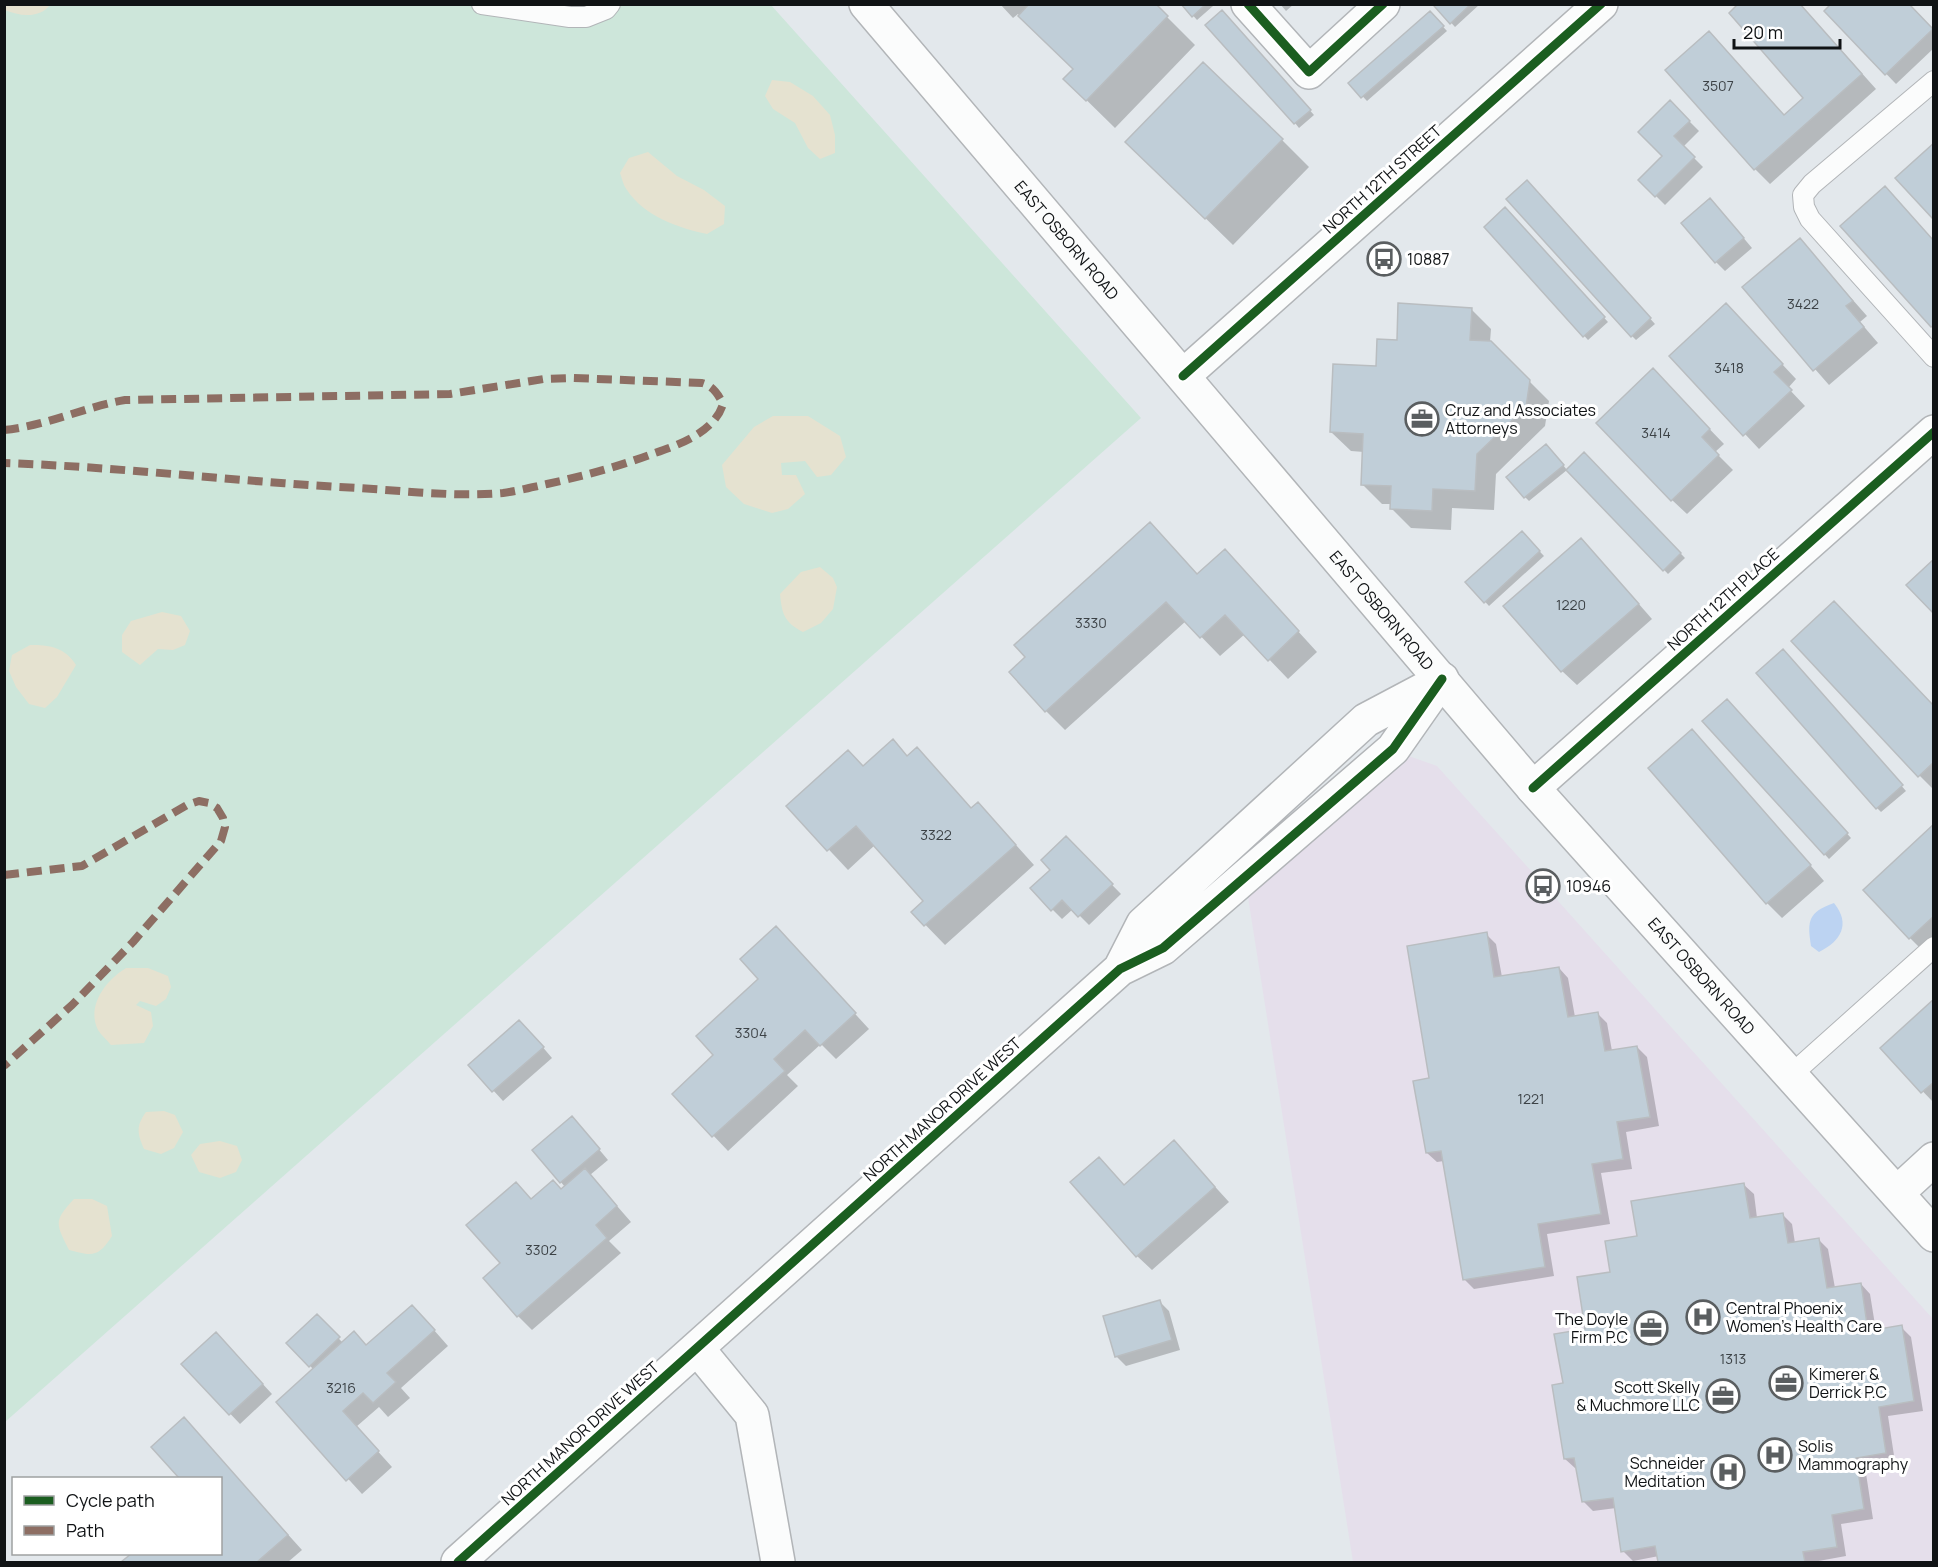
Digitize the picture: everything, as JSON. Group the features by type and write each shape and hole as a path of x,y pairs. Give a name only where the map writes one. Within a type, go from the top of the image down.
{"street":[{"name":"EAST OSBORN ROAD","path":"866,4 1533,788 1934,1235"},
{"path":"1248,4 1309,72 1383,4"},
{"name":"NORTH 12TH STREET","path":"1184,376 1600,4"},
{"name":"NORTH 12TH PLACE","path":"1533,788 1934,432"},
{"name":"NORTH MANOR DRIVE WEST","path":"1120,969 1143,924 1366,720 1442,679"},
{"name":"NORTH MANOR DRIVE WEST","path":"458,1563 1120,969 1163,948 1393,749 1442,679"},
{"path":"1269,810 1293,836"},
{"path":"1897,1193 1934,1159"},
{"path":"697,1348 752,1415 778,1563"}],"lane":[{"path":"482,4 570,17 586,17 606,9 610,4"},
{"path":"1934,81 1812,184 1803,195 1804,207 1810,219 1934,357"},
{"path":"1791,1075 1934,947"}],"shaded area":[{"path":"1403,754 1437,766 1933,1319 1933,1562 1353,1562 1247,891"}],"green space":[{"path":"5,5 771,5 1141,418 5,1422"}],"sand":[{"path":"5,4 50,5 40,13 29,15 5,10"},
{"path":"772,80 790,82 813,96 830,115 835,135 835,153 820,159 808,148 795,123 773,109 765,96"},
{"path":"648,152 677,176 704,190 725,206 724,224 707,234 696,231 662,220 634,199 626,188 620,173 629,158"},
{"path":"773,416 808,416 840,436 846,457 831,475 817,477 805,461 781,463 782,475 796,475 805,494 788,509 772,513 744,504 726,487 722,465 754,427"},
{"path":"820,567 833,578 837,587 833,609 821,623 803,632 785,617 780,594 801,572"},
{"path":"162,612 181,616 190,631 185,645 173,650 158,649 140,665 122,652 122,635 131,621"},
{"path":"30,645 56,648 67,654 76,665 57,697 45,708 29,704 16,687 9,671 12,655"},
{"path":"126,968 148,968 168,976 171,987 166,999 156,1006 140,1001 136,1005 151,1012 153,1026 144,1043 111,1045 98,1030 94,1012 105,987"},
{"path":"164,1111 175,1115 183,1132 174,1148 161,1154 144,1149 139,1130 140,1121 146,1112"},
{"path":"220,1141 237,1146 242,1160 236,1172 220,1178 199,1172 191,1155 200,1144"},
{"path":"74,1199 92,1199 107,1206 112,1236 103,1248 94,1254 69,1250 61,1234 60,1218"}],"water":[{"path":"1834,903 1843,925 1833,943 1819,952 1811,946 1809,930 1811,918 1825,906"}],"building":[{"path":"1029,4 1156,4 1168,16 1086,101 1063,79 1073,69 1018,16"},
{"path":"1181,4 1206,4 1192,17"},
{"path":"1435,4 1471,4 1450,24 1434,6"},
{"path":"1738,4 1800,4 1862,74 1754,170 1665,70 1709,31 1784,115 1803,98 1729,13"},
{"path":"1831,4 1909,4 1933,29 1885,75 1824,11"},
{"path":"1222,10 1311,110 1294,124 1205,25"},
{"path":"1430,11 1444,26 1361,98 1348,83"},
{"path":"1203,62 1283,139 1205,219 1125,142"},
{"path":"1670,100 1690,121 1674,136 1695,157 1655,197 1638,180 1662,156 1638,132"},
{"path":"1934,143 1934,220 1895,178"},
{"path":"1527,180 1651,318 1631,337 1506,199"},
{"path":"1885,186 1934,241 1934,325 1931,327 1840,226"},
{"path":"1710,198 1744,238 1715,263 1681,223"},
{"path":"1505,207 1605,317 1583,337 1484,227"},
{"path":"1800,238 1853,301 1846,306 1864,327 1813,371 1742,287"},
{"name":"Cruz and Associates Attorneys","path":"1398,303 1472,308 1470,340 1491,341 1530,380 1526,407 1477,454 1475,491 1433,489 1432,511 1390,509 1391,486 1361,485 1363,434 1330,432 1333,364 1376,366 1377,339 1397,340"},
{"path":"1726,303 1783,364 1774,372 1792,390 1743,436 1669,356"},
{"path":"1653,368 1710,429 1702,437 1719,455 1671,501 1596,423"},
{"path":"1546,444 1564,465 1524,498 1506,477"},
{"path":"1584,452 1681,553 1663,571 1566,470"},
{"path":"1150,522 1197,574 1225,549 1299,631 1268,661 1225,615 1200,638 1166,602 1045,712 1009,672 1025,657 1014,645"},
{"path":"1522,531 1540,551 1484,603 1465,582"},
{"path":"1581,538 1639,604 1561,672 1503,606"},
{"path":"1934,559 1934,614 1906,585"},
{"path":"1834,601 1934,706 1934,762 1918,777 1791,641"},
{"path":"1783,649 1903,785 1876,809 1756,673"},
{"path":"1727,699 1848,833 1824,855 1702,721"},
{"path":"1692,729 1811,865 1766,904 1648,768"},
{"path":"893,739 907,756 917,747 971,808 978,802 1016,845 924,926 911,912 923,901 856,826 827,851 786,806 848,750 863,766"},
{"path":"1934,824 1934,916 1909,939 1863,890"},
{"path":"1066,836 1113,884 1078,917 1062,900 1051,911 1030,888 1050,870 1041,860"},
{"path":"776,926 856,1013 820,1046 805,1030 774,1059 785,1071 712,1137 672,1094 713,1055 696,1036 758,979 740,959"},
{"path":"1487,932 1494,977 1559,967 1568,1017 1598,1012 1605,1051 1637,1046 1650,1117 1617,1122 1623,1159 1592,1164 1601,1214 1538,1224 1545,1267 1463,1280 1441,1151 1426,1153 1413,1081 1429,1078 1407,946"},
{"path":"1934,999 1934,1082 1921,1093 1880,1048"},
{"path":"519,1020 544,1047 492,1092 468,1065"},
{"path":"572,1116 600,1149 560,1183 532,1150"},
{"path":"1174,1140 1215,1187 1136,1257 1070,1182 1099,1157 1124,1185"},
{"path":"585,1168 617,1206 596,1225 607,1238 517,1317 483,1278 500,1263 466,1225 516,1182 531,1199 553,1180 561,1189"},
{"path":"1744,1183 1750,1218 1783,1213 1788,1243 1819,1238 1827,1288 1861,1283 1868,1331 1902,1325 1914,1401 1879,1407 1886,1453 1856,1458 1864,1509 1832,1515 1837,1547 1803,1552 1805,1562 1658,1562 1655,1546 1621,1552 1613,1498 1582,1502 1574,1458 1564,1459 1552,1385 1563,1383 1554,1334 1585,1329 1577,1277 1610,1272 1605,1241 1637,1236 1631,1201"},
{"path":"1160,1300 1172,1340 1115,1357 1103,1316"},
{"path":"412,1305 435,1330 387,1373 396,1382 373,1403 363,1393 343,1411 379,1451 346,1481 276,1402 354,1331 366,1345"},
{"path":"317,1314 340,1337 309,1367 286,1343"},
{"path":"216,1332 263,1384 229,1415 181,1364"},
{"path":"184,1417 288,1535 257,1562 121,1562 130,1555 222,1555 222,1477 178,1477 151,1447"}],"marked path":[{"path":"4,430 35,425 125,400 450,394 544,379 702,383 715,391 723,404 712,423 694,436 673,446 600,471 503,493 430,493 4,463"},
{"path":"4,875 82,866 187,805 199,801 217,808 223,818 225,827 221,841 133,942 72,1005 4,1066"}],"cycle path":[{"path":"1248,4 1309,72 1383,4"},
{"path":"1183,376 1601,4"},
{"path":"1533,788 1934,432"},
{"path":"458,1562 1120,969 1163,948 1393,749 1442,679"}],"place":[{"name":"10887","path":"1384,259"},
{"name":"Cruz and Associates Attorneys","path":"1422,419"},
{"name":"10946","path":"1543,886"},
{"name":"Central Phoenix Women's Health Care","path":"1703,1317"},
{"name":"The Doyle Firm P.C","path":"1651,1328"},
{"name":"Kimerer & Derrick P.C","path":"1786,1383"},
{"name":"Scott Skelly & Muchmore LLC","path":"1723,1396"},
{"name":"Solis Mammography","path":"1775,1455"},
{"name":"Schneider Meditation","path":"1728,1472"}]}
